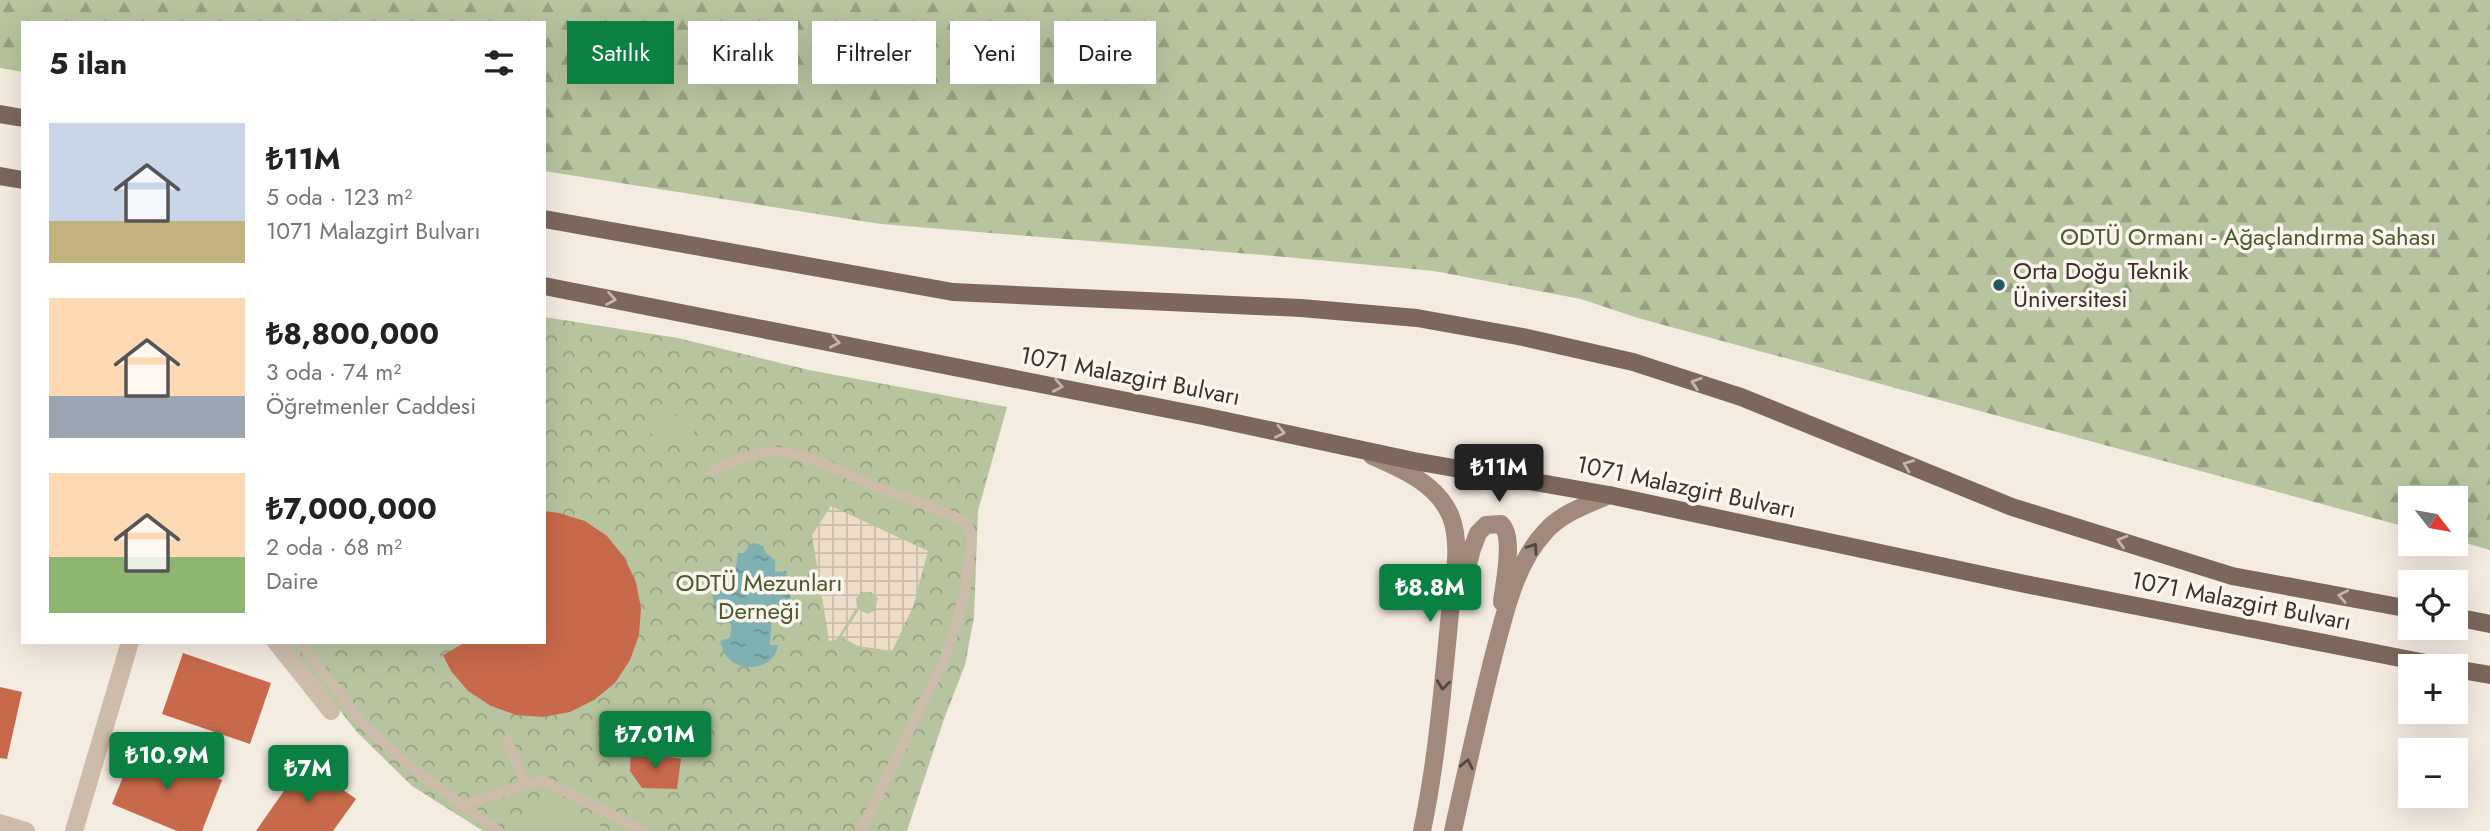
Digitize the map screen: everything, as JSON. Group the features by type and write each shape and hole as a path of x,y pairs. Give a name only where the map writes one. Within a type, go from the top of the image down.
{"main road":[{"path":"0,114 21,118"},
{"path":"0,176 21,180"},
{"name":"1071 Malazgirt Bulvarı","path":"546,219 953,292 1301,308 1417,318 1523,337 1633,362 1741,397 2012,507 2232,576 2398,607"},
{"name":"1071 Malazgirt Bulvarı","path":"546,286 1190,413 1356,449 1609,495 2025,584 2398,658"},
{"path":"1356,449 1409,472 1437,496 1451,515 1455,535 1456,558 1448,640 1422,831"},
{"path":"1453,831 1476,723 1496,647 1507,607 1526,558 1545,531 1564,515 1609,495"},
{"path":"1448,640 1478,533 1486,525 1501,524 1506,529 1508,542 1496,647"},
{"path":"2468,620 2490,624"},
{"path":"2468,671 2490,675"}],"street":[{"path":"74,831 129,644"},
{"path":"278,644 331,711"},
{"path":"0,823 26,831"}],"lane":[{"path":"713,471 727,464 771,452 807,458 886,491 942,509 967,523 972,537 965,592 948,651 861,831"},
{"path":"302,644 364,725 417,772 499,831"},
{"path":"507,740 526,785"},
{"path":"462,805 542,780 644,831"}],"green space":[{"name":"ODTÜ Ormanı - Ağaçlandırma Sahası","path":"0,0 2490,0 2490,550 2468,544 2468,486 2398,486 2398,525 1638,318 1581,299 1434,271 881,224 546,171 546,21 21,21 21,72 0,68"},
{"name":"ODTÜ Mezunları Derneği","path":"546,317 678,338 809,370 1007,407 978,511 974,617 965,665 907,831 483,831 412,786 357,732 288,644 546,644"},
{"path":"653,405 698,425 685,449 641,429"},
{"path":"544,790 609,831 518,831"}],"shaded area":[{"path":"831,506 928,551 913,607 892,651 858,646 841,637 859,610 868,614 875,610 878,598 871,592 861,592 856,599 857,607 837,639 829,641 812,535"}],"water":[{"path":"750,544 763,546 766,553 775,560 775,573 786,571 793,613 772,615 770,645 778,645 776,653 764,664 749,667 733,662 724,651 720,641 730,638 732,623 717,624 711,586 734,581 738,553 744,553"}],"building":[{"path":"546,511 585,521 607,536 624,557 636,582 641,608 639,635 630,660 615,683 594,700 570,712 543,717 516,715 491,706 468,691 451,671 443,655 462,644 546,644"},
{"path":"183,653 271,683 250,744 162,714"},
{"path":"0,687 22,692 7,759 0,758"},
{"path":"136,745 222,780 202,831 177,831 112,804"},
{"path":"631,751 681,759 677,789 642,788 630,771"},
{"path":"304,762 356,799 333,831 256,831"}],"place":[{"name":"Orta Doğu Teknik Üniversitesi","path":"1999,285"}]}
